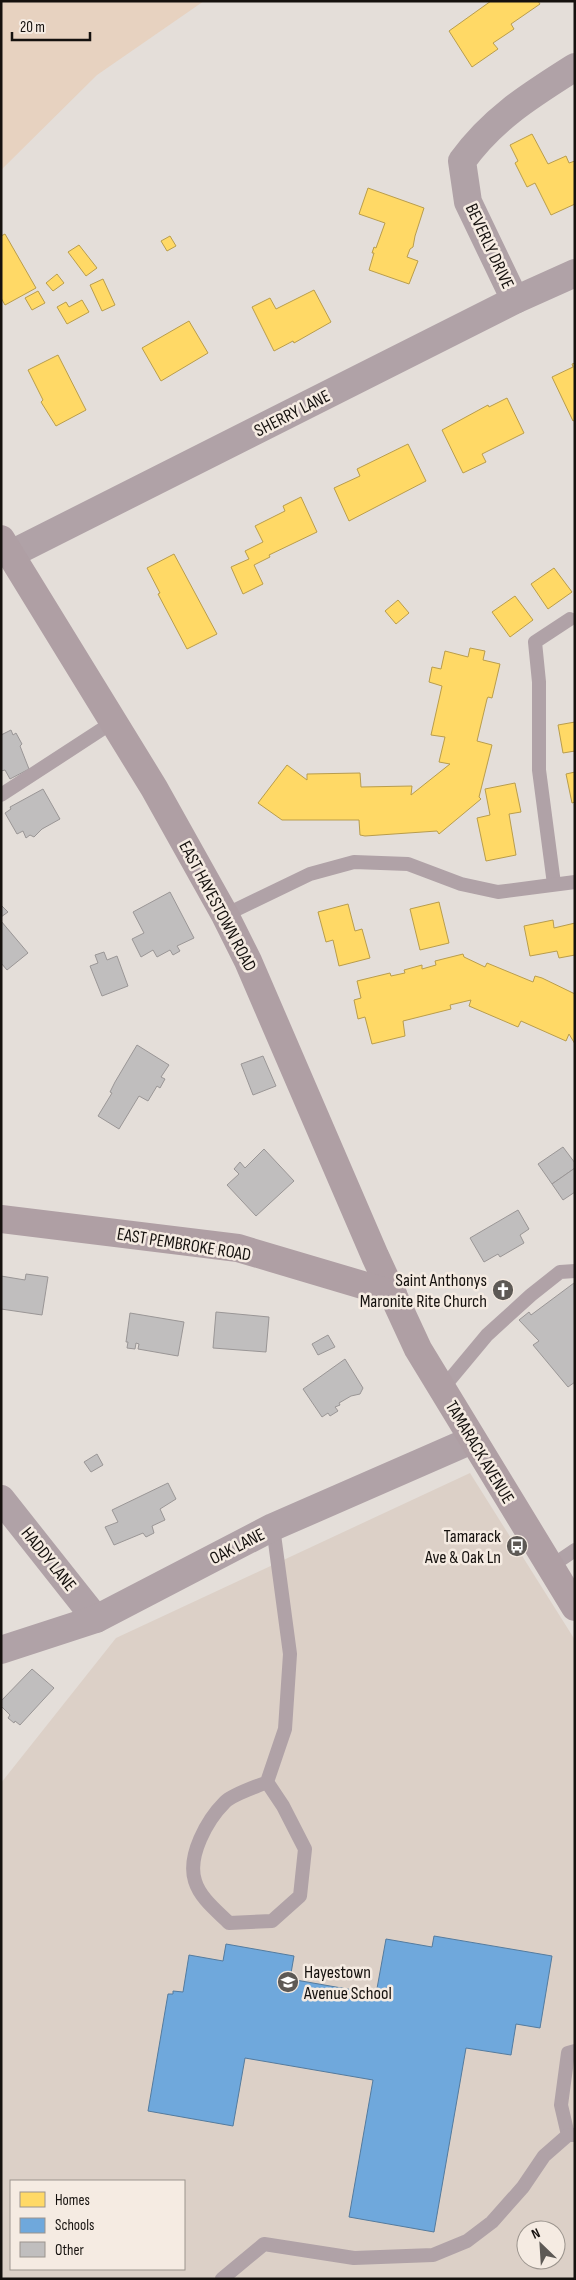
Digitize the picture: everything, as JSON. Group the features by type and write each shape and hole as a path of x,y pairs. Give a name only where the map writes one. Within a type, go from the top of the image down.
{"street":[{"name":"BEVERLY DRIVE","path":"515,300 468,202 462,161 479,137 525,99 575,67"},
{"name":"SHERRY LANE","path":"6,547 515,300 575,273"},
{"name":"EAST HAYESTOWN ROAD","path":"6,547 154,788 225,915 248,961 393,1294"},
{"name":"EAST PEMBROKE ROAD","path":"1,1219 238,1248 393,1294"},
{"name":"TAMARACK AVENUE","path":"393,1294 418,1349 575,1607"},
{"name":"OAK LANE","path":"1,1650 96,1618 272,1527 472,1440"},
{"name":"HADDY LANE","path":"1,1499 96,1618"}],"lane":[{"path":"554,884 539,770 538,682 535,642 570,619"},
{"path":"1,795 113,722"},
{"path":"225,915 310,874 354,862 408,864 461,884 498,892 575,882"},
{"path":"442,1389 487,1335 531,1295 560,1272 575,1271"},
{"path":"267,1782 283,1806 305,1849 300,1896 272,1920 229,1922 207,1902 195,1882 193,1860 204,1831 226,1801 267,1782 285,1729 290,1654 272,1527"},
{"path":"550,1566 575,1550"},
{"path":"222,2279 264,2244 354,2258 433,2255 466,2241 492,2222 523,2187 544,2156 571,2135 561,2105 568,2053 575,2051"}],"shaded area":[{"path":"1,1 204,1 97,75 1,170"},
{"name":"Hayestown Avenue School","path":"470,1473 575,1640 575,2279 1,2279 1,1783 116,1638"}],"building: Homes":[{"path":"491,1 538,1 540,4 511,24 514,29 493,43 498,49 472,67 449,31"},
{"path":"532,134 548,164 566,156 569,163 575,161 575,204 551,215 535,183 527,187 515,163 518,161 510,145"},
{"path":"368,188 424,208 413,247 410,249 407,257 418,261 409,284 369,270 374,247 376,248 385,223 359,214"},
{"path":"5,234 36,288 5,305 1,298 1,236"},
{"path":"170,236 176,246 167,251 161,241"},
{"path":"79,245 97,268 86,276 68,252"},
{"path":"57,274 64,283 53,291 46,283"},
{"path":"103,279 115,305 102,311 90,285"},
{"path":"314,290 331,322 294,343 293,341 274,351 252,307 270,298 276,309"},
{"path":"38,291 45,303 32,310 25,298"},
{"path":"82,300 89,312 67,324 57,307 66,302 69,307"},
{"path":"189,321 208,353 161,381 142,348"},
{"path":"58,355 86,410 56,426 41,402 43,400 28,370"},
{"path":"575,363 575,420 573,421 552,377 573,367 572,364"},
{"path":"507,398 524,433 482,454 486,462 463,473 442,430 488,405 489,407"},
{"path":"408,444 426,481 349,521 334,488 360,476 357,469"},
{"path":"301,497 317,532 269,555 270,557 254,565 263,584 243,594 231,567 249,559 245,551 263,542 255,526 285,511 283,506"},
{"path":"174,554 217,634 187,649 158,594 160,593 147,568"},
{"path":"554,568 572,592 548,609 531,584"},
{"path":"515,596 533,620 510,637 492,612"},
{"path":"398,600 409,613 396,624 385,611"},
{"path":"470,648 485,651 483,660 500,664 492,698 488,697 487,699 477,741 492,745 479,797 481,799 439,834 437,831 365,836 360,835 359,820 282,820 258,803 287,765 307,780 307,774 360,773 361,787 412,786 411,795 450,764 439,762 445,737 431,735 442,686 429,682 432,667 441,669 445,651 468,657"},
{"path":"575,722 575,751 563,753 558,725"},
{"path":"575,772 575,802 572,803 566,774"},
{"path":"515,783 521,812 509,814 516,855 486,861 477,818 490,815 485,789"},
{"path":"439,902 449,943 420,950 410,909"},
{"path":"348,904 355,931 362,929 370,958 339,966 333,940 326,942 318,912"},
{"path":"553,920 554,928 575,923 575,955 559,958 557,951 530,956 524,926"},
{"path":"463,954 464,957 485,967 487,963 533,982 535,976 542,978 575,994 575,1044 569,1034 566,1041 521,1021 518,1027 469,1006 471,1000 450,1005 451,1009 403,1021 405,1036 372,1044 365,1017 358,1019 354,1000 361,998 357,981 390,973 391,976 405,973 404,970 422,965 422,969 436,965 435,961"}],"building: Schools":[{"path":"434,1936 552,1956 540,2028 516,2024 511,2055 466,2048 434,2232 349,2217 373,2080 245,2058 233,2126 148,2111 168,1994 173,1994 173,1991 183,1992 189,1955 223,1961 226,1944 294,1956 290,1979 376,1994 386,1939 432,1947"}],"building: Other":[{"path":"11,730 13,735 16,733 22,744 20,746 29,769 10,779 5,770 1,771 1,735"},
{"path":"43,789 60,819 42,829 34,837 30,835 26,838 23,831 17,834 5,813 11,809 10,807"},
{"path":"170,892 194,938 177,946 180,951 173,955 170,950 157,957 153,950 141,957 132,939 144,933 133,912"},
{"path":"1,905 8,912 1,917"},
{"path":"1,921 28,953 7,970 1,963"},
{"path":"104,952 107,960 117,956 128,986 102,996 90,966 98,963 95,955"},
{"path":"137,1045 169,1065 161,1077 165,1079 160,1088 157,1086 148,1101 139,1096 119,1129 98,1116"},
{"path":"263,1056 276,1086 253,1095 241,1064"},
{"path":"563,1147 575,1163 575,1168 552,1184 538,1164"},
{"path":"264,1149 294,1181 256,1216 227,1185 239,1174 234,1169 240,1162 245,1168"},
{"path":"575,1168 575,1192 563,1200 552,1184"},
{"path":"518,1210 529,1229 520,1235 524,1243 500,1257 498,1254 484,1262 470,1238"},
{"path":"26,1274 48,1277 42,1315 1,1309 1,1276 25,1280"},
{"path":"574,1283 575,1382 568,1387 533,1345 539,1341 519,1320 529,1312 531,1315"},
{"path":"216,1312 269,1317 266,1352 213,1348"},
{"path":"130,1313 184,1322 178,1356 138,1349 139,1344 136,1343 135,1349 127,1348 128,1342 126,1342"},
{"path":"328,1335 335,1347 318,1355 312,1344"},
{"path":"345,1359 363,1388 360,1394 351,1396 339,1403 340,1405 335,1407 338,1411 330,1416 328,1413 322,1417 303,1389"},
{"path":"97,1454 103,1465 91,1472 84,1462"},
{"path":"168,1483 176,1499 160,1509 165,1520 152,1526 154,1533 146,1537 143,1533 114,1545 105,1527 118,1522 112,1510"},
{"path":"32,1669 54,1688 20,1725 8,1718 10,1715 1,1706 1,1701"}],"place":[{"name":"Saint Anthonys Maronite Rite Church","path":"503,1290"},
{"name":"Tamarack Ave & Oak Ln","path":"517,1546"},
{"name":"Hayestown Avenue School","path":"288,1982"}]}
